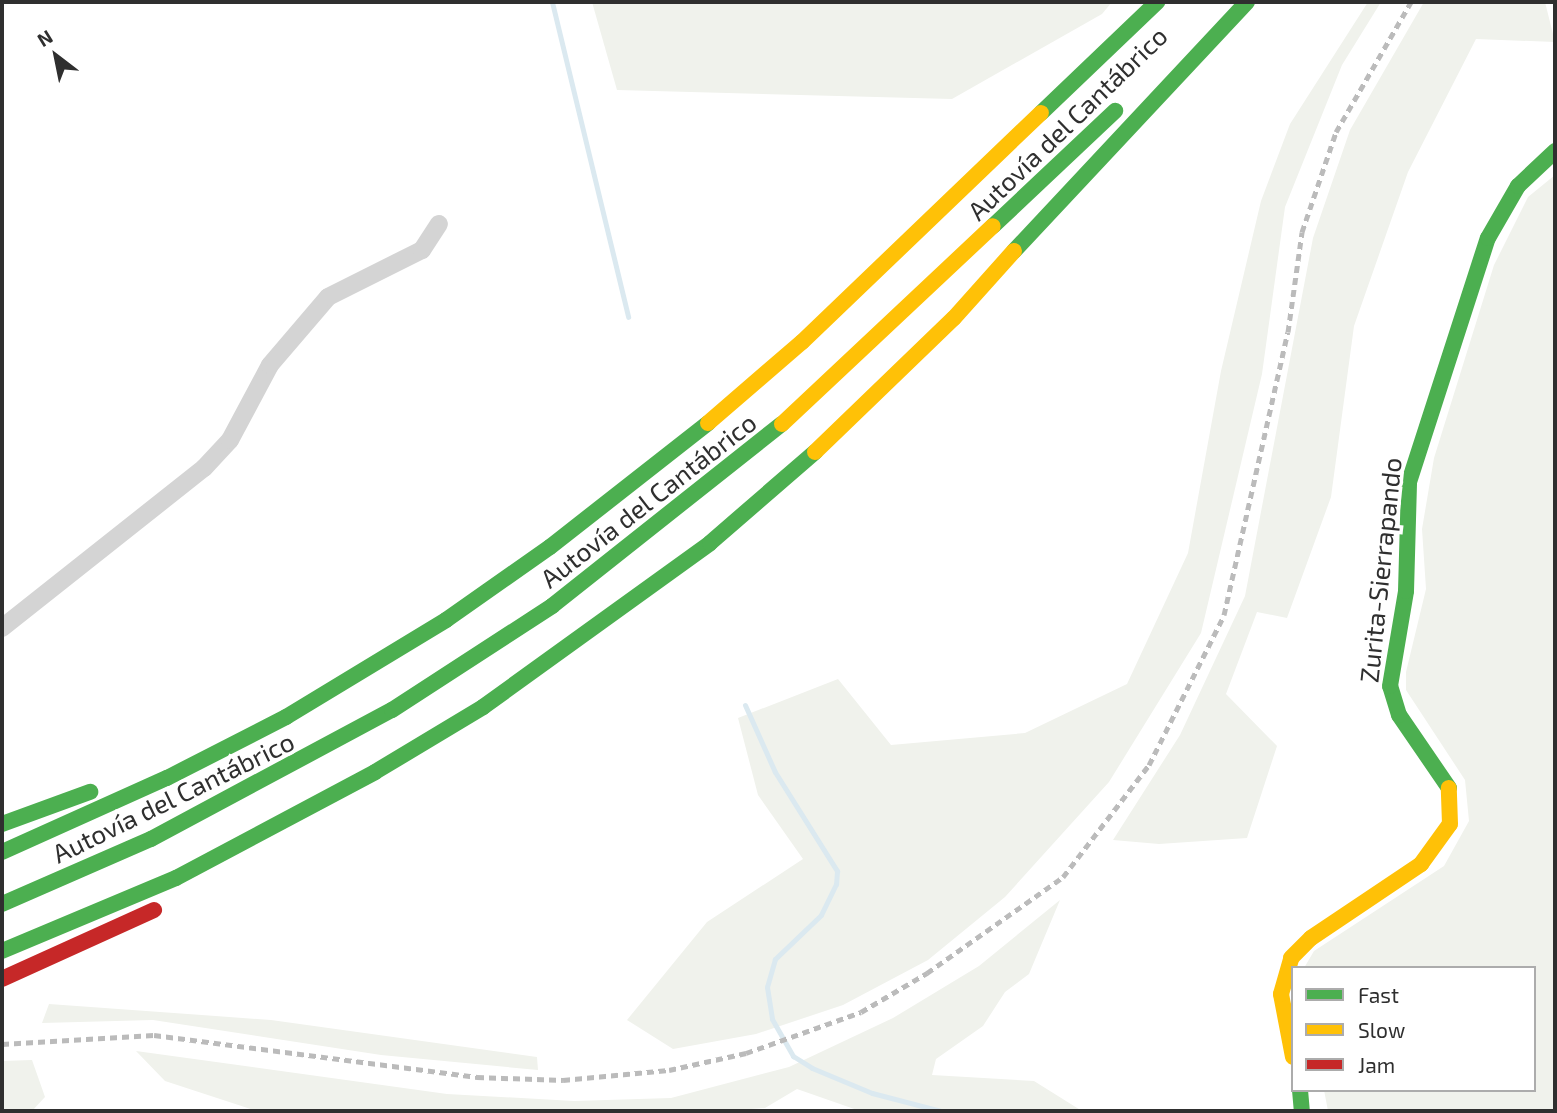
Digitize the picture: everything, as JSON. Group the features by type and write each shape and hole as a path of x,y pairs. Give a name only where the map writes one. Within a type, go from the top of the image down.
{"main road":[{"name":"Autovía del Cantábrico","path":"2,852 167,778 317,699 467,606 593,514 802,341 1157,2"},
{"name":"Autovía del Cantábrico","path":"1170,58 1230,2"},
{"path":"321,821 490,715 596,636 795,471 954,318 1105,149 1247,2"},
{"name":"Autovía del Cantábrico","path":"2,904 151,839 304,760 440,680 573,591 718,479 820,392 1130,97"},
{"name":"Zurita-Sierrapando","path":"1291,1046 1281,994 1291,958 1322,930 1421,864 1450,824 1453,804 1448,783 1399,716 1390,686 1406,592 1409,482 1440,373 1488,238 1518,186 1555,151"},
{"path":"194,744 429,620 593,514"},
{"path":"2,951 176,878 375,772 504,692 710,542"},
{"path":"2,824 110,783"},
{"path":"2,979 165,905"},
{"path":"1300,1092 1302,1111"}],"street":[{"path":"2,628 204,468 230,440 270,365 328,297 347,283 388,269 422,250 439,224"}],"shaded area":[{"path":"592,2 1112,2 1102,14 952,99 617,90"},
{"path":"1368,2 1381,2 1342,65 1285,207 1262,374 1201,633 1109,782 1005,897 928,960 843,1005 756,1034 673,1049 627,1020 707,922 803,859 758,795 738,718 838,679 891,745 1025,733 1127,684 1188,553 1221,371 1261,201 1290,124"},
{"path":"1424,2 1545,2 1555,42 1476,39 1408,172 1354,326 1331,497 1287,618 1257,612 1226,694 1277,746 1247,838 1159,844 1113,840 1180,735 1245,596 1313,238 1350,130"},
{"path":"1555,175 1555,1111 1328,1111 1324,1092 1536,1092 1536,966 1305,966 1314,951 1444,866 1469,821 1465,780 1406,690 1406,672 1426,589 1422,529 1434,458 1494,265 1528,197"},
{"path":"1060,900 1029,974 1005,992 983,1026 936,1059 932,1075 1034,1081 1082,1111 860,1111 797,1089 765,1108 725,1111 257,1111 165,1081 136,1051 447,1094 574,1101 671,1098 789,1067 893,1018 979,966"},
{"path":"49,1004 271,1020 537,1057 538,1070 381,1055 153,1020 42,1023"},
{"path":"32,1060 45,1097 32,1111 2,1111 2,1061"}],"waterway":[{"path":"552,2 628,317"},
{"path":"745,705 775,772 837,871 836,884 821,915 775,959 767,987 772,1019 793,1056 812,1068 872,1093 941,1111"}],"railway":[{"path":"2,1044 154,1035 477,1077 563,1080 669,1070 746,1053 861,1012 927,973 1063,877 1149,765 1224,615 1288,332 1302,232 1336,132 1411,2"}],"traffic: fast":[{"path":"1041,113 1157,2"},
{"path":"1014,251 1247,2"},
{"path":"993,226 1115,111"},
{"path":"1449,788 1399,715 1390,686 1406,591 1409,482 1488,238 1518,186 1555,151"},
{"path":"2,852 167,778 286,717 446,620 550,547 708,423"},
{"path":"2,904 151,839 392,710 552,606 782,424"},
{"path":"2,951 176,878 375,772 483,707 710,543 815,452"},
{"path":"2,824 90,792"},
{"path":"1300,1092 1302,1111"}],"traffic: slow":[{"path":"708,423 802,342 1041,113"},
{"path":"782,424 993,226"},
{"path":"815,452 954,318 1014,251"},
{"path":"1291,1046 1281,994 1291,958 1311,938 1421,864 1450,824 1449,788"}],"traffic: jam":[{"path":"2,979 154,910"}]}
